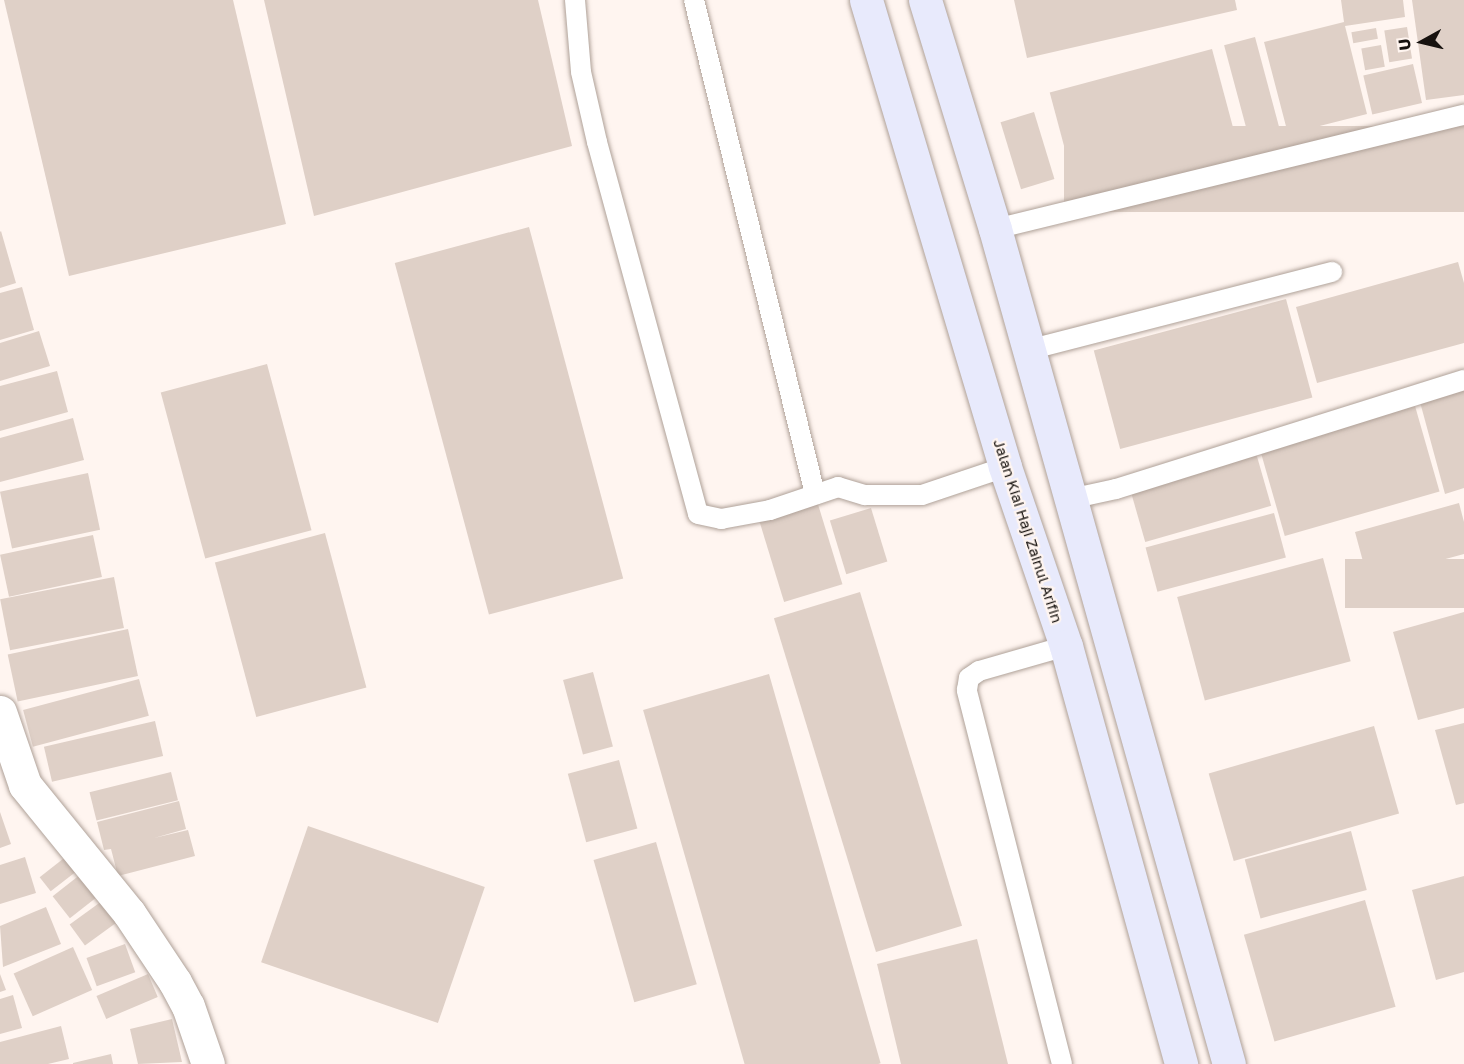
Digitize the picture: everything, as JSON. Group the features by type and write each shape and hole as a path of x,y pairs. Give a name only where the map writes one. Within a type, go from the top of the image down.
{"main road":[{"name":"Jalan Kiai Haji Zainul Arifin","path":"866,0 1005,467 1066,646 1181,1064"},
{"path":"925,0 995,229 1229,1064"}],"street":[{"path":"0,712 13,789 129,912 188,1006 208,1064"}],"lane":[{"path":"575,0 581,72 597,142 695,509 706,518 721,519 770,510 838,487 865,495 921,495 1005,467"},
{"path":"694,0 815,494"},
{"path":"995,229 1464,115"},
{"path":"1028,350 1332,272"},
{"path":"1070,499 1116,489 1464,380"},
{"path":"1062,1064 968,690 969,678 979,671 1066,646"}],"building":[{"path":"4,0 233,0 286,224 69,276"},
{"path":"264,0 538,0 572,146 314,216"},
{"path":"1014,0 1235,0 1237,10 1027,58"},
{"path":"1341,0 1403,0 1405,17 1345,26 1367,114 1288,134 1264,42 1344,22"},
{"path":"1412,0 1464,0 1464,95 1426,100"},
{"path":"1407,27 1412,59 1389,62 1384,31"},
{"path":"1376,28 1378,39 1353,43 1351,32"},
{"path":"1255,37 1282,139 1252,148 1224,45"},
{"path":"1381,45 1385,67 1365,70 1361,48"},
{"path":"1212,49 1237,141 1074,184 1050,92"},
{"path":"1413,64 1422,103 1372,114 1363,75"},
{"path":"1034,112 1054,179 1021,189 1001,122"},
{"path":"1064,126 1464,126 1464,212 1064,212"},
{"path":"529,227 623,579 489,615 395,263"},
{"path":"0,232 16,283 0,288"},
{"path":"1458,262 1464,283 1464,343 1317,383 1296,307"},
{"path":"22,287 34,330 0,340 0,293"},
{"path":"1286,299 1312,398 1120,449 1094,351"},
{"path":"39,331 50,366 0,381 0,343"},
{"path":"267,364 312,530 205,559 161,392"},
{"path":"57,371 68,412 0,431 0,386"},
{"path":"1464,390 1464,488 1445,494 1420,402"},
{"path":"1415,406 1440,492 1285,536 1260,450"},
{"path":"73,418 84,460 0,482 0,438"},
{"path":"1256,453 1271,506 1145,542 1130,489"},
{"path":"88,473 100,530 12,548 0,492"},
{"path":"817,501 842,584 784,602 759,519"},
{"path":"1459,503 1464,522 1464,554 1368,580 1355,532"},
{"path":"871,508 887,562 846,574 830,521"},
{"path":"1274,513 1286,557 1157,592 1146,547"},
{"path":"325,533 366,688 256,717 215,563"},
{"path":"93,535 102,577 9,597 0,555"},
{"path":"1323,558 1351,661 1205,700 1177,597"},
{"path":"1345,559 1464,559 1464,608 1345,608"},
{"path":"114,577 124,628 10,650 0,599"},
{"path":"860,592 962,926 876,952 774,618"},
{"path":"1464,612 1464,708 1418,720 1393,632"},
{"path":"128,629 138,676 18,702 8,655"},
{"path":"593,672 613,746 583,754 563,680"},
{"path":"769,674 881,1063 745,1064 643,710"},
{"path":"139,679 149,716 33,747 23,710"},
{"path":"155,721 163,756 52,782 44,747"},
{"path":"1464,723 1464,803 1456,805 1435,730"},
{"path":"1374,726 1399,813 1234,861 1209,773"},
{"path":"619,760 637,829 586,842 568,774"},
{"path":"171,772 178,800 97,820 89,792"},
{"path":"179,801 186,829 154,838 188,830 195,856 118,876 111,849 104,850 97,822"},
{"path":"0,812 11,844 0,848"},
{"path":"308,826 485,887 438,1023 261,962"},
{"path":"1351,831 1367,890 1261,918 1245,859"},
{"path":"656,842 697,984 634,1002 594,860"},
{"path":"68,855 79,869 51,891 40,877"},
{"path":"25,857 36,893 0,904 0,865"},
{"path":"81,874 98,896 70,918 53,896"},
{"path":"1464,876 1464,972 1436,980 1412,890"},
{"path":"1365,900 1396,1007 1274,1041 1244,935"},
{"path":"102,901 117,922 85,946 70,925"},
{"path":"46,907 61,944 3,967 0,926"},
{"path":"977,939 1008,1064 901,1064 877,964"},
{"path":"125,944 135,972 97,986 86,958"},
{"path":"73,947 92,990 33,1016 14,973"},
{"path":"0,974 6,990 0,992"},
{"path":"148,974 158,997 106,1019 96,996"},
{"path":"13,995 22,1028 0,1034 0,999"},
{"path":"172,1019 182,1062 138,1064 130,1029"},
{"path":"61,1026 69,1059 48,1064 0,1064 0,1042"},
{"path":"111,1054 113,1064 73,1064 73,1063"}]}
